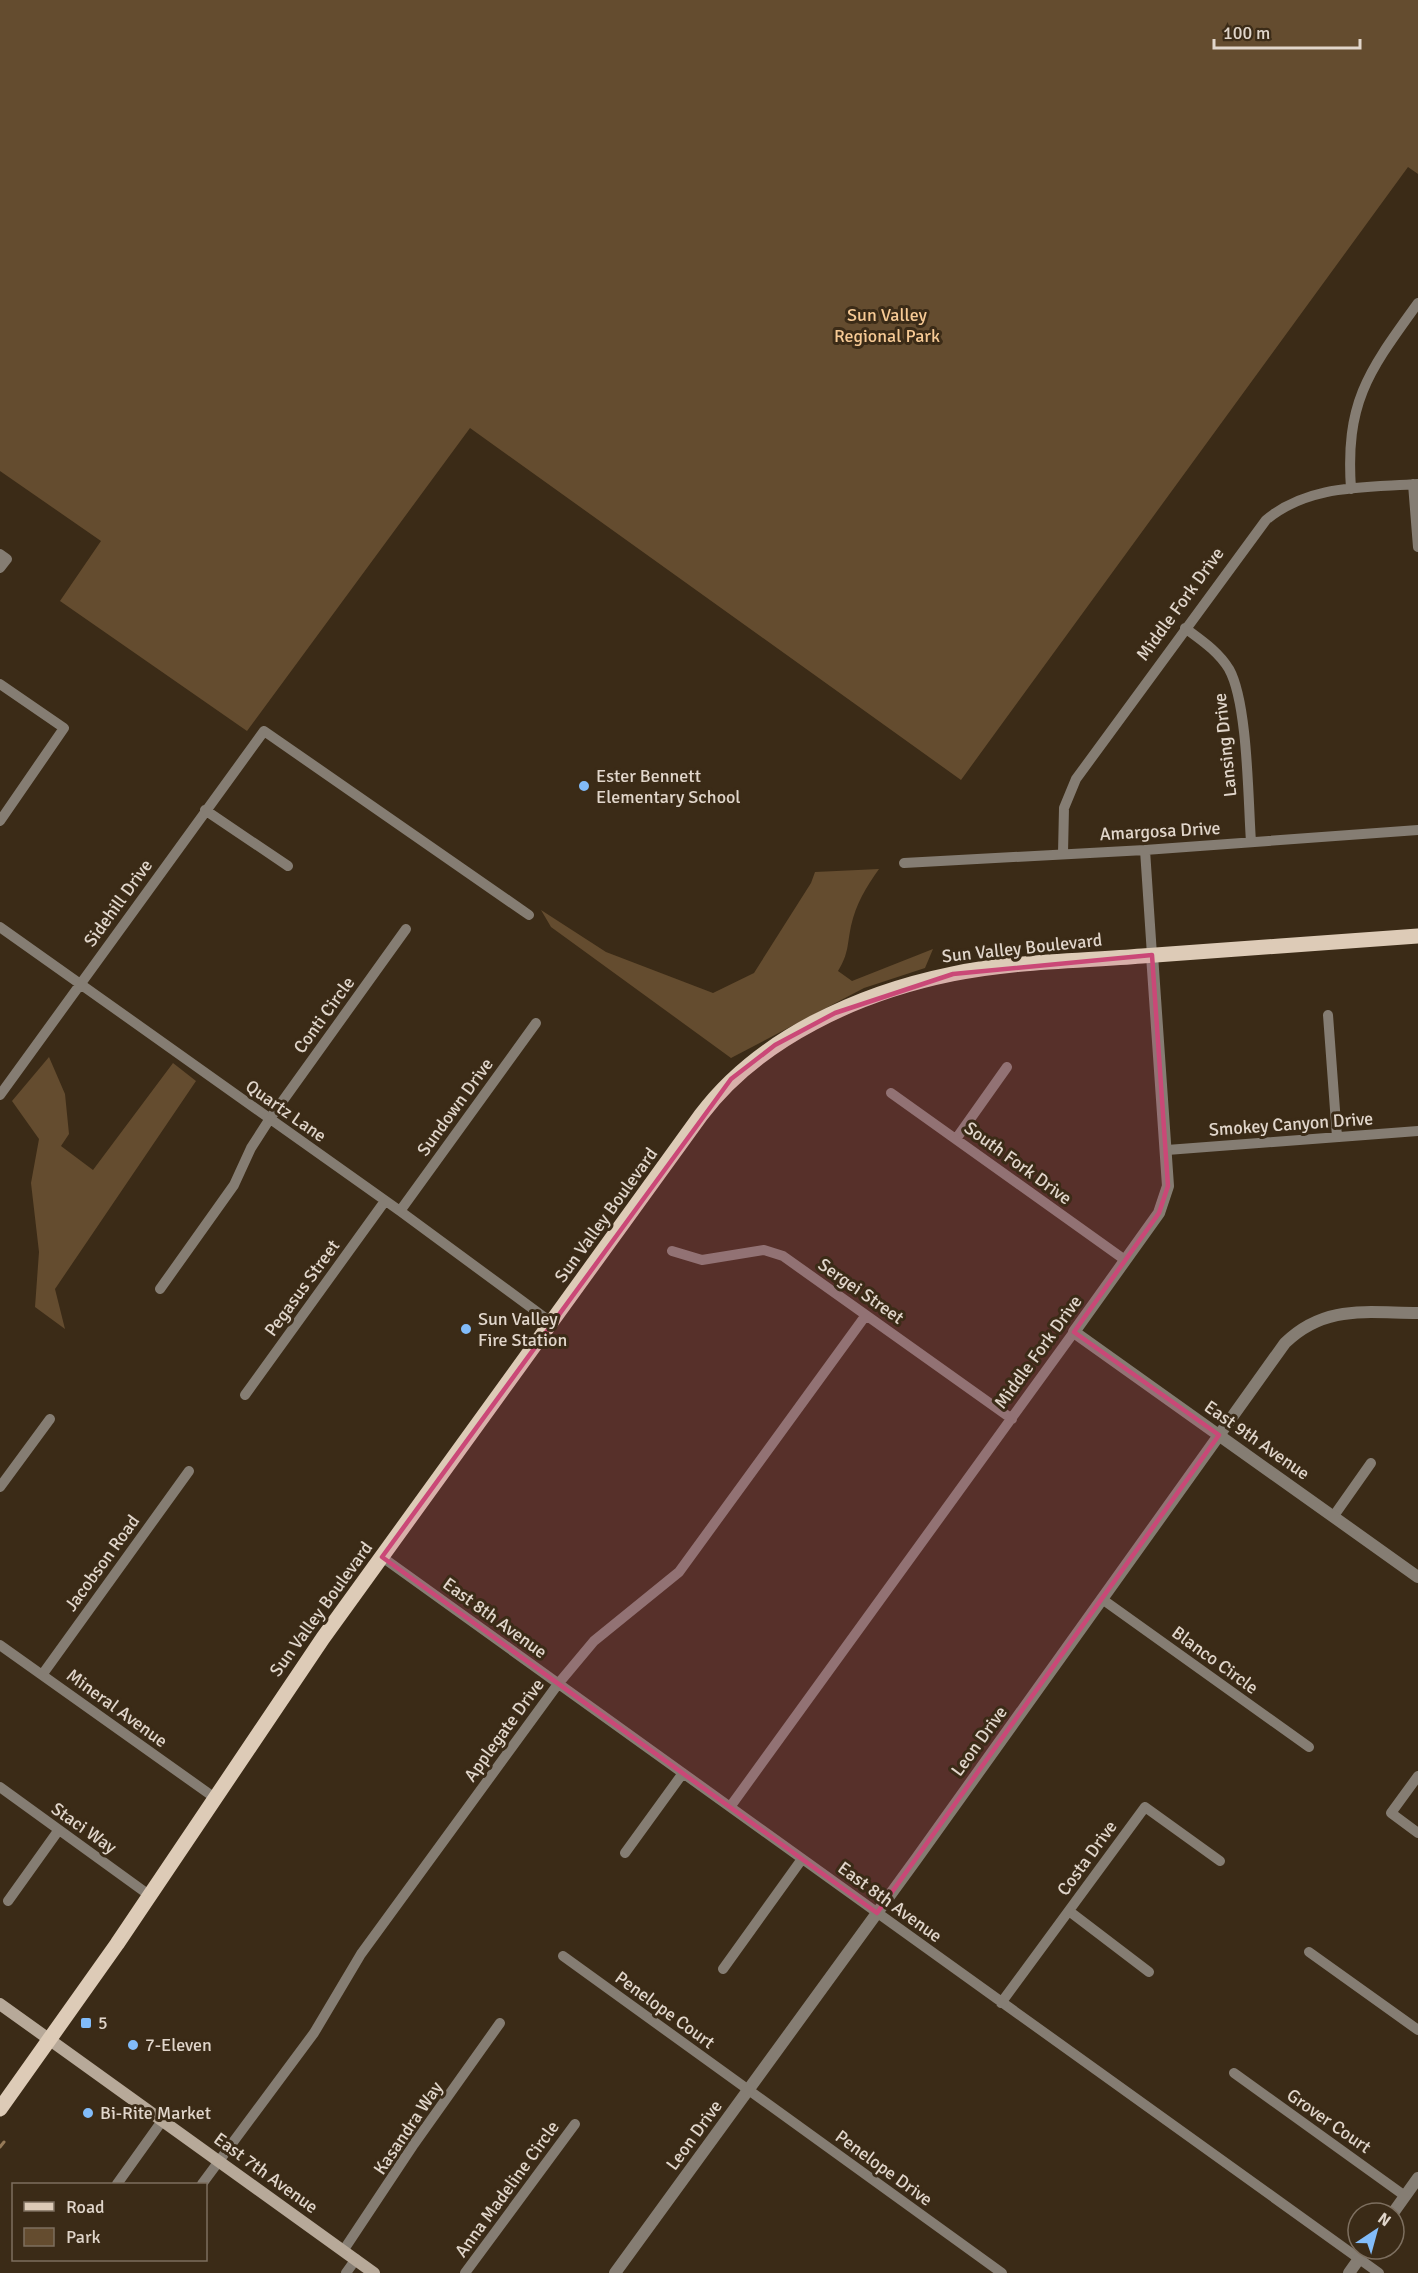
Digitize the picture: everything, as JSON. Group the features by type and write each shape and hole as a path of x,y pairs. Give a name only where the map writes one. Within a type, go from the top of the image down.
{"main road":[{"name":"Sun Valley Boulevard","path":"0,2109 50,2040 310,1656 711,1102 740,1071 775,1045 844,1009 922,981 984,969 1418,936"},
{"name":"East 7th Avenue","path":"0,2004 374,2273"}],"street":[{"path":"1351,489 1349,439 1358,400 1374,364 1418,303"},
{"path":"1416,484 1418,547"},
{"name":"Middle Fork Drive","path":"1063,853 1065,808 1076,779 1266,520 1292,501 1308,494 1416,484"},
{"path":"0,568 3,556"},
{"name":"Lansing Drive","path":"1185,628 1220,657 1235,683 1241,708 1251,842"},
{"path":"0,684 64,728 0,821"},
{"name":"Sidehill Drive","path":"0,1095 264,731 529,915"},
{"path":"205,810 288,866"},
{"name":"Amargosa Drive","path":"904,863 1144,850 1418,830"},
{"name":"Middle Fork Drive","path":"730,1807 1159,1213 1165,1199 1169,1172 1144,850"},
{"name":"Quartz Lane","path":"0,927 81,982 552,1323"},
{"name":"Conti Circle","path":"160,1289 234,1185 251,1148 269,1120 406,930"},
{"path":"1328,1015 1337,1137"},
{"name":"Sundown Drive","path":"400,1211 536,1023"},
{"path":"956,1139 1007,1067"},
{"name":"South Fork Drive","path":"891,1093 1125,1260"},
{"name":"Smokey Canyon Drive","path":"1167,1150 1418,1131"},
{"name":"Pegasus Street","path":"245,1395 386,1201"},
{"name":"Sergei Street","path":"672,1251 713,1261 754,1251 774,1252 783,1256 1012,1419"},
{"name":"Leon Drive","path":"615,2273 877,1913 1285,1343 1307,1325 1322,1318 1350,1312 1418,1313"},
{"name":"Applegate Drive","path":"203,2183 320,2024 361,1954 558,1684 594,1641 675,1577 866,1315"},
{"name":"East 9th Avenue","path":"1074,1332 1418,1577"},
{"path":"0,1487 50,1419"},
{"path":"1333,1516 1371,1463"},
{"name":"Jacobson Road","path":"42,1675 189,1472"},
{"name":"East 8th Avenue","path":"382,1557 1001,2003 1346,2242"},
{"name":"Blanco Circle","path":"1102,1599 1309,1747"},
{"name":"Mineral Avenue","path":"0,1645 214,1798"},
{"path":"625,1853 683,1773"},
{"path":"1418,1776 1391,1813 1418,1833"},
{"name":"Staci Way","path":"0,1787 149,1895"},
{"name":"Costa Drive","path":"1001,2003 1145,1807 1220,1861"},
{"path":"8,1900 58,1831"},
{"path":"723,1969 802,1859"},
{"path":"1069,1911 1149,1972"},
{"path":"1309,1952 1418,2030"},
{"name":"Penelope Court","path":"563,1956 748,2091"},
{"name":"Kasandra Way","path":"344,2251 414,2144 500,2023"},
{"name":"Grover Court","path":"1234,2073 1405,2196"},
{"name":"Penelope Drive","path":"748,2091 1002,2273"},
{"path":"118,2183 162,2121"},
{"name":"Anna Madeline Circle","path":"465,2273 575,2124"},
{"path":"1401,2201 1418,2178"},
{"path":"346,2273 356,2259"},
{"name":"East 8th Avenue","path":"1369,2261 1379,2273"}],"highlighted area":[{"path":"1152,955 1168,1186 1159,1213 1074,1332 1219,1435 877,1913 382,1557 731,1079 775,1045 835,1013 953,974"}],"green space":[{"name":"Sun Valley Regional Park","path":"0,0 1418,0 1418,174 1408,167 961,780 470,428 247,731 60,601 101,541 0,471"},
{"path":"879,869 856,910 846,954 838,971 852,981 933,949 925,968 864,988 731,1058 551,927 541,910 606,952 713,993 754,973 811,883 815,872"},
{"path":"49,1057 65,1094 69,1134 61,1146 93,1170 173,1063 196,1081 55,1289 65,1329 35,1307 39,1252 31,1183 39,1139 12,1101"}],"waterway":[{"path":"0,2147 4,2142"}],"place":[{"name":"Ester Bennett Elementary School","path":"584,786"},
{"name":"Sun Valley Fire Station","path":"466,1329"},
{"name":"5","path":"86,2023"},
{"name":"7-Eleven","path":"133,2045"},
{"name":"Bi-Rite Market","path":"88,2113"}]}
